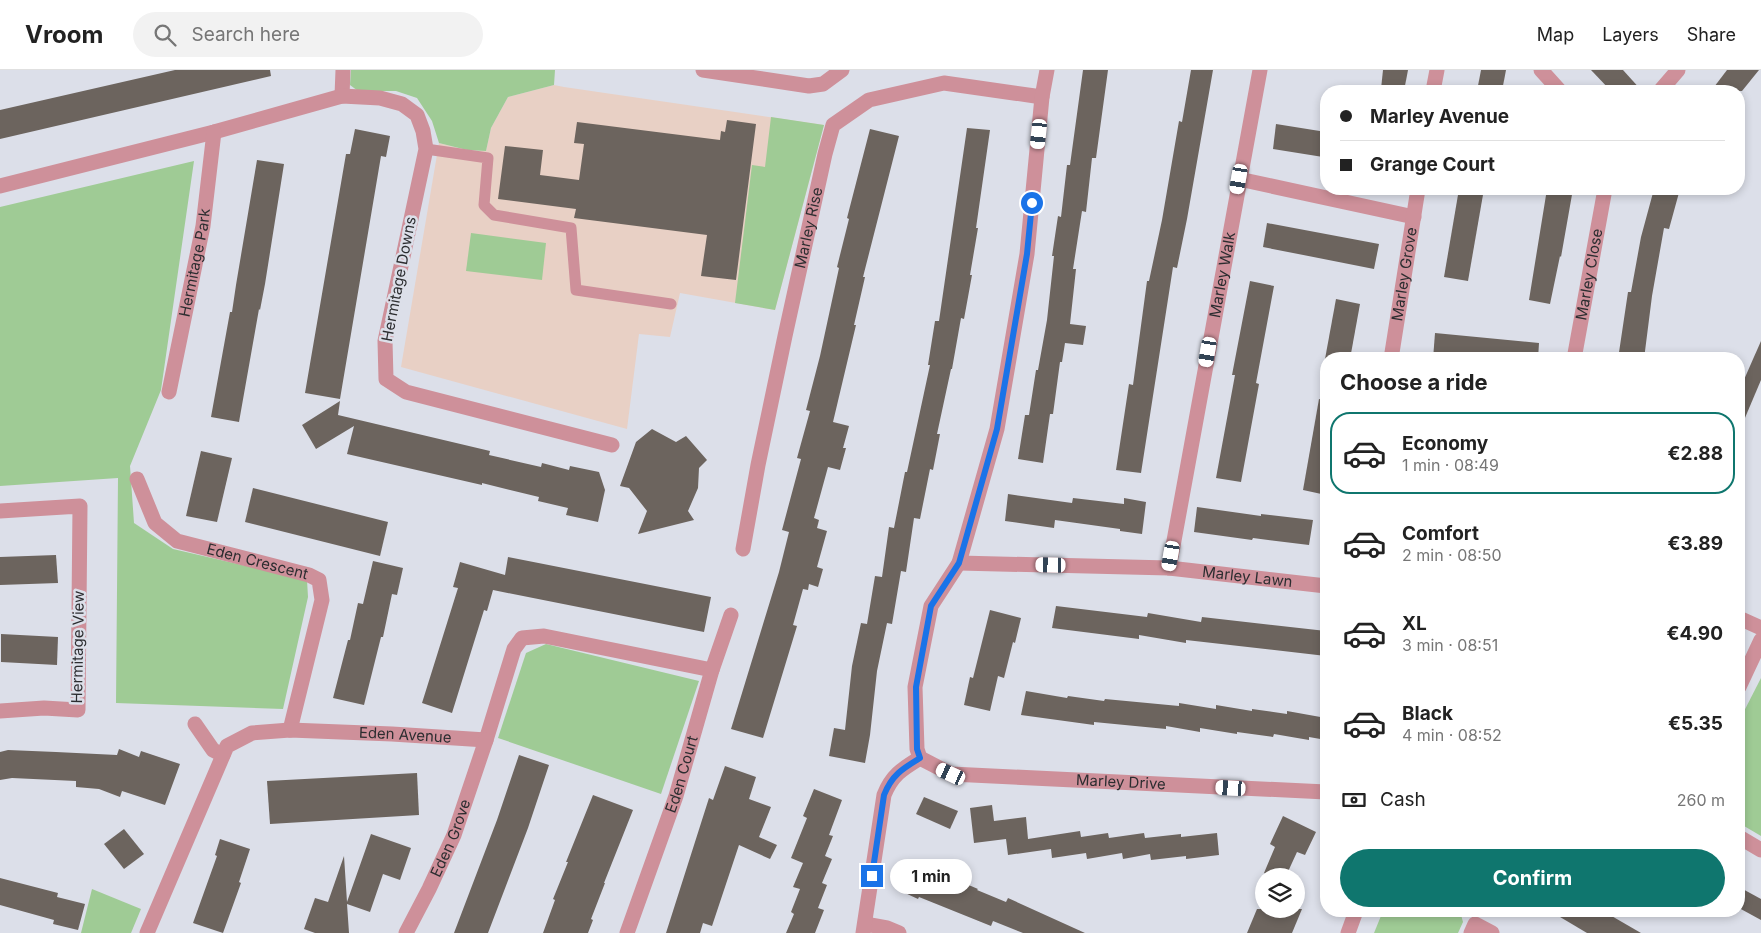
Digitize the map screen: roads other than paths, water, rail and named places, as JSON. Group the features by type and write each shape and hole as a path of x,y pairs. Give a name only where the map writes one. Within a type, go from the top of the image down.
{"street":[{"path":"0,186 214,132 342,96 343,70"},
{"path":"703,70 809,86 823,84 842,70"},
{"path":"899,933 887,928 864,928 884,795 888,785 898,772 920,758 917,749 916,687 931,606 959,563 997,429 1027,254 1042,97 1047,70"},
{"name":"Marley Walk","path":"1169,568 1260,70"},
{"path":"1434,85 1437,70"},
{"path":"1541,70 1555,85"},
{"path":"1665,85 1678,70"},
{"name":"Marley Rise","path":"744,549 758,465 783,345 824,154 833,125 869,100 944,83 1042,97"},
{"name":"Hermitage Downs","path":"342,96 380,98 402,104 417,115 423,131 426,149 385,341 386,379 406,392 612,445"},
{"name":"Hermitage Park","path":"169,392 203,226 214,132"},
{"path":"1239,179 1414,217"},
{"name":"Marley Grove","path":"1392,352 1417,195"},
{"name":"Marley Close","path":"1575,352 1604,195"},
{"name":"Eden Crescent","path":"137,479 155,523 177,541 309,575 319,580 322,600 290,730"},
{"name":"Hermitage View","path":"0,511 80,506 78,710 44,708 0,711"},
{"name":"Marley Lawn","path":"959,563 1169,568 1320,585"},
{"name":"Eden Court","path":"627,933 676,796 712,670 730,615"},
{"path":"1745,621 1761,628"},
{"path":"486,740 514,649 522,638 544,636 712,670"},
{"path":"1745,674 1761,640"},
{"path":"150,932 225,751 213,750 194,724"},
{"name":"Eden Avenue","path":"225,751 252,733 290,730 486,740"},
{"name":"Eden Grove","path":"406,933 454,834 486,740"},
{"name":"Marley Drive","path":"920,758 951,774 1320,792"},
{"path":"1745,841 1761,850"},
{"path":"1348,933 1354,917"},
{"path":"1473,928 1492,933"}],"lane":[{"path":"426,149 488,158 484,205 494,216 571,228 576,290 671,304"}]}
